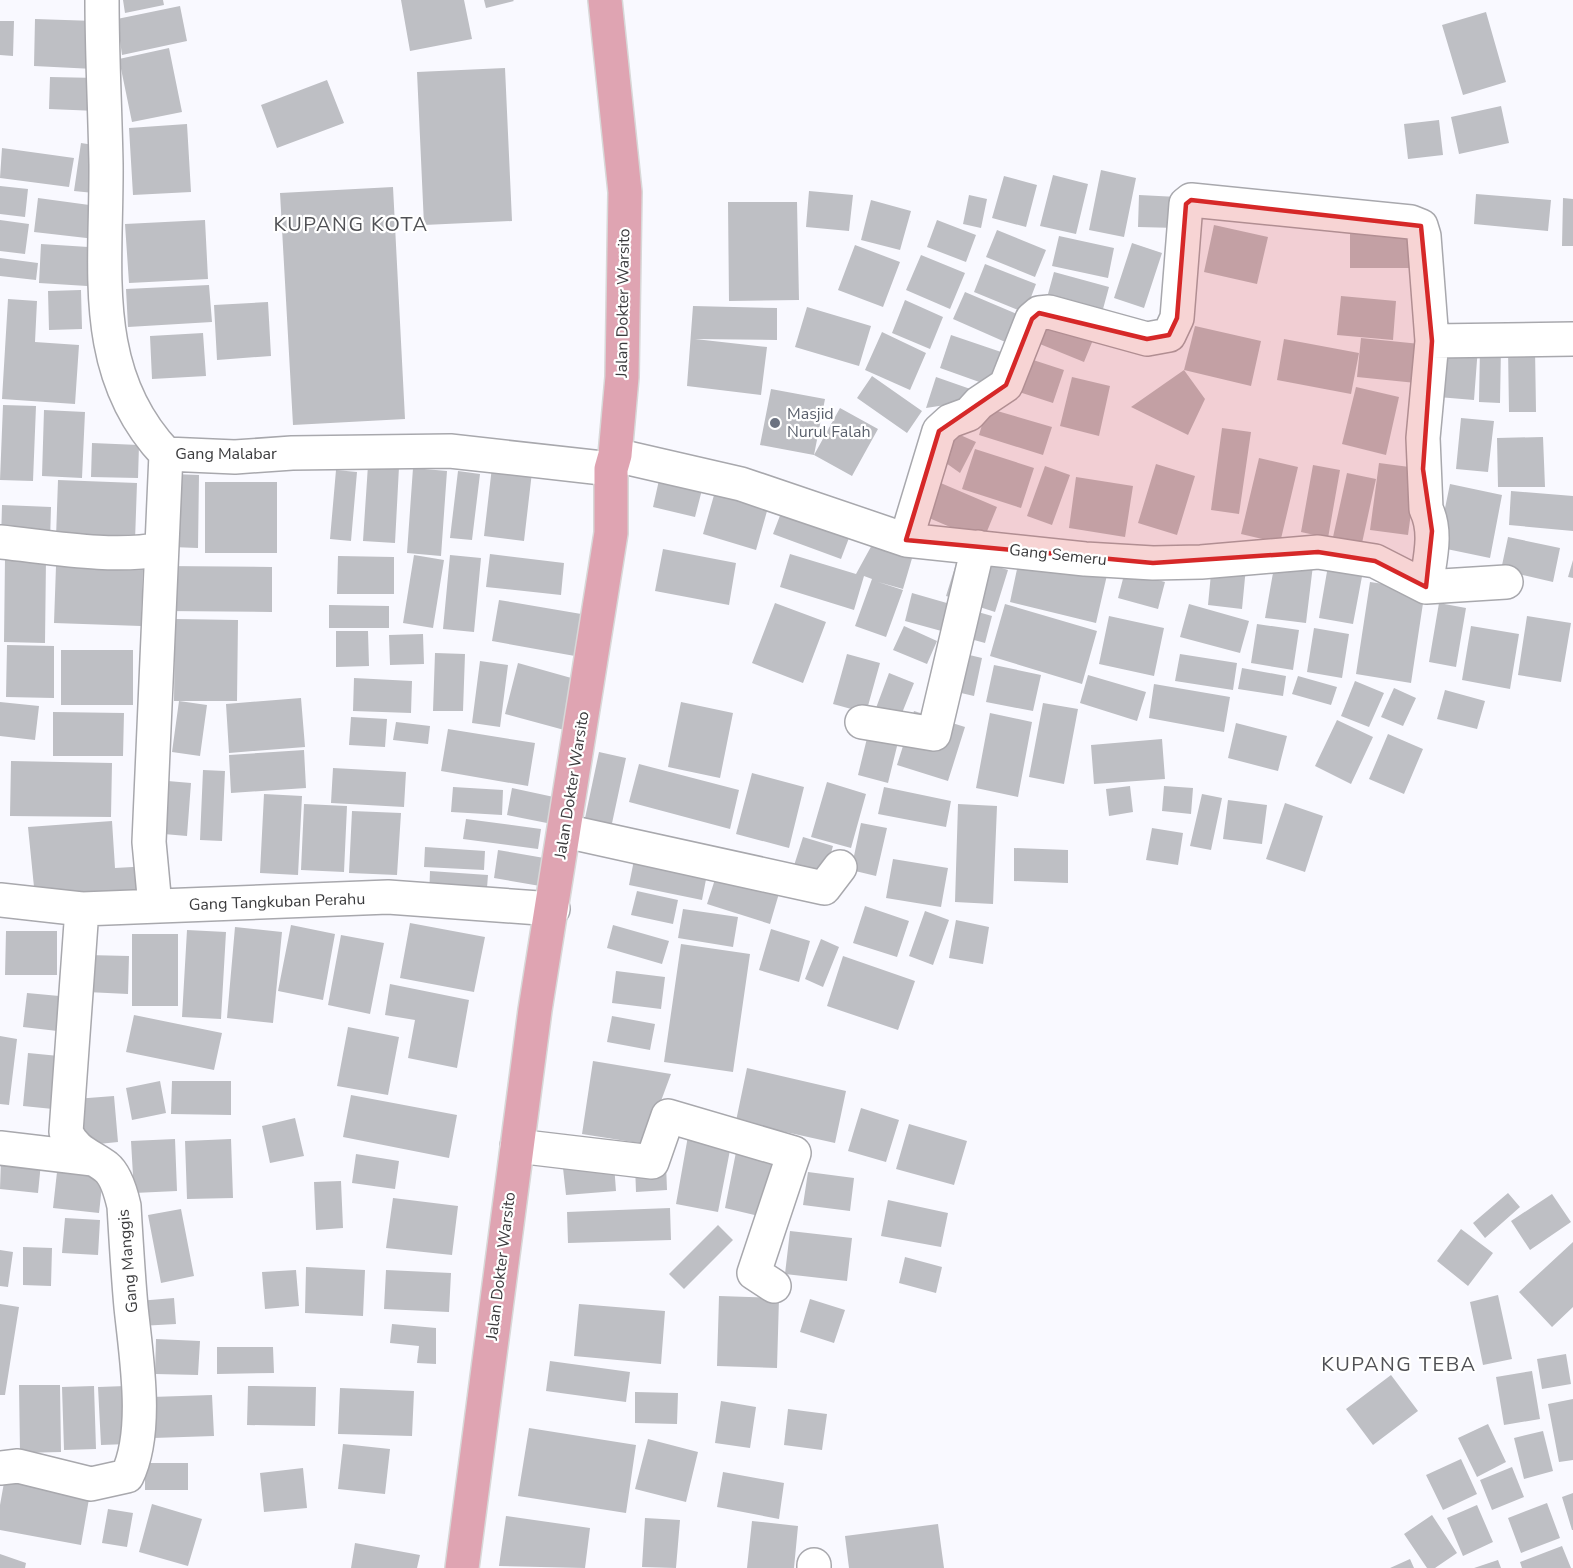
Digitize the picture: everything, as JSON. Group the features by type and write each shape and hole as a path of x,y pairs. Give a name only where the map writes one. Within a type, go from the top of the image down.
{"main road":[{"name":"Jalan Dokter Warsito","path":"462,1568 535,1010 566,831 611,533 613,462 622,377 625,192 606,0"}],"street":[{"name":"Gang Malabar","path":"102,0 101,70 106,143 108,337 129,402 146,432 166,454 235,457 292,453 450,450 613,462"},
{"path":"906,540 939,431 950,421 969,414 1005,386 1032,319 1039,313 1049,312 1146,339 1169,335 1177,318 1186,204 1191,200 1412,222 1421,226 1424,236 1432,341 1424,438 1426,509 1431,519 1432,531 1426,587 1506,582"},
{"path":"1432,341 1573,339"},
{"path":"155,906 149,842 166,454"},
{"name":"Gang Semeru","path":"613,462 741,484 906,540 1085,559 1153,563 1201,562 1318,552 1375,561 1426,587"},
{"path":"0,542 146,553 161,549"},
{"path":"862,722 934,734 978,547"},
{"path":"566,831 824,888 840,867"},
{"name":"Gang Tangkuban Perahu","path":"0,900 82,909 388,897 553,909"},
{"name":"Gang Manggis","path":"3,1467 18,1466 91,1484 127,1476 135,1459 139,1366 131,1308 124,1206 121,1192 107,1168 71,1144 66,1132 82,909"},
{"path":"517,1146 651,1162 668,1116 794,1153 754,1273 774,1286"},
{"path":"0,1148 93,1159"}],"highlighted area":[{"path":"1191,200 1421,226 1432,341 1423,469 1432,531 1426,587 1375,561 1318,552 1153,563 906,540 939,431 1006,385 1032,319 1039,313 1147,339 1169,335 1177,318 1186,204"}],"building":[{"path":"123,0 163,0 164,5 125,13"},
{"path":"401,0 464,0 472,39 410,51"},
{"path":"484,0 513,0 514,1 486,8"},
{"path":"180,6 187,41 122,55 117,19"},
{"path":"1486,12 1506,82 1463,95 1442,25"},
{"path":"35,19 95,21 94,69 34,66"},
{"path":"0,21 14,21 13,56 0,55"},
{"path":"169,48 182,112 132,122 119,59"},
{"path":"505,68 512,221 424,225 417,72"},
{"path":"50,77 98,78 97,111 49,109"},
{"path":"327,80 344,123 277,148 261,105"},
{"path":"1501,106 1509,143 1459,154 1451,117"},
{"path":"1439,120 1443,155 1408,159 1404,124"},
{"path":"187,124 191,192 133,195 129,128"},
{"path":"81,143 100,146 94,193 74,191"},
{"path":"2,148 74,158 69,187 0,178"},
{"path":"1101,170 1136,178 1124,237 1089,230"},
{"path":"1053,175 1088,184 1076,234 1040,226"},
{"path":"1004,176 1037,185 1026,227 992,218"},
{"path":"0,186 28,189 25,217 0,214"},
{"path":"393,187 405,419 293,425 280,193"},
{"path":"809,191 853,195 849,231 806,227"},
{"path":"1476,194 1551,200 1548,231 1474,224"},
{"path":"969,195 987,199 981,228 963,224"},
{"path":"1139,195 1178,197 1177,228 1138,227"},
{"path":"38,198 104,207 104,240 34,232"},
{"path":"1563,198 1573,199 1573,246 1562,246"},
{"path":"871,200 911,211 900,250 861,240"},
{"path":"728,202 797,202 799,300 729,301"},
{"path":"0,220 29,224 25,254 0,251"},
{"path":"205,220 208,279 129,283 125,224"},
{"path":"937,220 976,235 966,262 927,247"},
{"path":"1214,225 1268,237 1257,284 1204,272"},
{"path":"997,230 1046,250 1035,277 986,257"},
{"path":"1350,232 1411,233 1410,268 1350,268"},
{"path":"1059,236 1114,248 1108,278 1052,266"},
{"path":"1132,243 1162,253 1144,308 1114,298"},
{"path":"41,244 104,248 103,287 39,283"},
{"path":"855,245 900,262 883,307 838,290"},
{"path":"921,255 965,273 950,309 906,290"},
{"path":"0,258 38,263 36,280 0,276"},
{"path":"985,264 1036,284 1025,313 974,292"},
{"path":"1054,272 1109,287 1100,320 1045,305"},
{"path":"209,285 212,322 128,327 126,289"},
{"path":"81,290 82,329 49,330 48,291"},
{"path":"965,292 1024,317 1012,345 953,319"},
{"path":"1341,296 1396,301 1393,340 1337,335"},
{"path":"8,299 37,301 35,342 79,345 75,404 2,399"},
{"path":"905,300 943,317 930,349 892,333"},
{"path":"268,302 271,356 217,360 214,305"},
{"path":"693,306 777,308 777,340 695,339 767,347 761,395 687,386"},
{"path":"807,307 871,326 859,366 795,347"},
{"path":"1195,326 1261,341 1251,386 1184,370"},
{"path":"1046,328 1095,335 1084,362 1035,342"},
{"path":"882,332 926,353 910,390 865,370"},
{"path":"203,333 206,376 152,379 150,336"},
{"path":"951,335 1010,355 999,389 940,368"},
{"path":"1361,338 1420,344 1416,383 1357,377"},
{"path":"1284,339 1359,353 1351,394 1277,380"},
{"path":"1442,345 1478,347 1474,400 1438,397"},
{"path":"1480,346 1501,347 1500,403 1479,402"},
{"path":"1508,348 1535,348 1536,412 1509,412"},
{"path":"1024,357 1064,370 1053,403 1013,390"},
{"path":"1184,370 1205,399 1188,435 1131,407"},
{"path":"872,376 922,411 907,433 857,398"},
{"path":"936,377 979,392 958,403 926,408"},
{"path":"1072,377 1110,386 1099,436 1060,426"},
{"path":"1356,387 1399,397 1386,455 1342,444"},
{"path":"771,389 825,399 814,455 760,445"},
{"path":"3,405 36,406 33,481 0,480"},
{"path":"840,408 878,429 852,476 814,455"},
{"path":"987,408 1052,427 1043,455 979,435"},
{"path":"44,410 85,412 82,478 42,476"},
{"path":"1461,418 1494,421 1488,472 1456,469"},
{"path":"1222,428 1251,432 1239,514 1211,510"},
{"path":"949,430 976,442 960,473 939,458"},
{"path":"1543,437 1545,487 1498,487 1497,438"},
{"path":"92,443 139,445 138,478 91,477"},
{"path":"975,449 1034,468 1021,508 962,489"},
{"path":"1259,458 1298,467 1280,543 1241,534"},
{"path":"1379,463 1417,468 1408,535 1370,530"},
{"path":"1156,464 1195,476 1177,535 1138,523"},
{"path":"368,465 399,467 395,543 363,541"},
{"path":"1313,465 1340,470 1328,538 1301,532"},
{"path":"1045,466 1070,475 1052,525 1027,516"},
{"path":"492,467 532,472 524,541 484,536"},
{"path":"413,468 447,471 441,556 407,553"},
{"path":"336,470 357,472 351,541 330,539"},
{"path":"458,471 480,474 472,540 450,538"},
{"path":"661,471 704,482 695,517 653,507"},
{"path":"1347,473 1376,479 1362,543 1333,537"},
{"path":"172,474 199,475 198,548 172,547"},
{"path":"1076,477 1133,486 1125,537 1069,528"},
{"path":"58,480 137,483 135,541 56,538"},
{"path":"718,481 771,497 756,550 703,534"},
{"path":"936,481 997,507 983,541 922,515"},
{"path":"205,482 277,482 277,553 205,553"},
{"path":"1450,484 1502,495 1490,558 1437,547"},
{"path":"1511,491 1573,496 1573,531 1509,525"},
{"path":"2,505 51,507 50,542 1,541"},
{"path":"784,505 852,530 841,559 773,534"},
{"path":"1508,537 1560,548 1553,582 1501,570"},
{"path":"873,543 913,555 903,589 878,582 903,590 886,637 855,626 872,579 864,576 854,610 780,587 790,554 856,574"},
{"path":"663,549 736,563 729,605 655,591"},
{"path":"490,554 564,563 561,595 486,587"},
{"path":"959,554 1008,570 995,612 946,596"},
{"path":"414,555 444,560 433,628 403,623"},
{"path":"450,555 481,558 474,632 443,629"},
{"path":"1020,555 1107,575 1096,623 1010,602"},
{"path":"338,556 394,557 394,594 337,594"},
{"path":"1276,556 1314,557 1306,623 1265,618"},
{"path":"5,558 46,558 45,643 4,642"},
{"path":"1329,560 1364,566 1353,624 1319,618"},
{"path":"1573,560 1573,578 1568,577"},
{"path":"1212,563 1246,567 1242,609 1208,605"},
{"path":"56,566 143,569 141,626 54,623"},
{"path":"164,566 272,567 272,612 164,611"},
{"path":"1125,571 1165,582 1158,609 1118,598"},
{"path":"1370,582 1425,590 1411,683 1356,674"},
{"path":"912,593 992,616 985,643 905,621"},
{"path":"499,600 593,616 586,658 492,641"},
{"path":"775,603 826,622 803,683 752,663"},
{"path":"1439,603 1466,608 1456,667 1429,662"},
{"path":"1005,604 1097,631 1082,684 990,656"},
{"path":"1189,604 1249,621 1240,653 1180,637"},
{"path":"329,605 389,606 389,628 329,628"},
{"path":"1109,616 1164,628 1154,676 1099,664"},
{"path":"1527,616 1571,623 1561,682 1518,675"},
{"path":"175,619 238,620 237,701 174,701"},
{"path":"1257,624 1299,630 1293,670 1251,663"},
{"path":"904,626 937,641 927,664 893,650"},
{"path":"1471,626 1519,634 1510,689 1462,680"},
{"path":"1314,628 1349,634 1342,678 1307,672"},
{"path":"336,631 368,631 369,666 336,667"},
{"path":"423,634 424,664 390,665 389,635"},
{"path":"7,645 54,646 54,698 6,697"},
{"path":"940,648 982,658 974,696 931,686"},
{"path":"61,650 133,650 133,705 61,705"},
{"path":"435,653 465,654 463,711 433,711"},
{"path":"847,654 880,663 866,713 833,704"},
{"path":"1180,654 1237,663 1233,690 1175,681"},
{"path":"480,661 508,665 500,727 472,723"},
{"path":"518,663 582,681 568,731 505,714"},
{"path":"994,665 1041,675 1033,711 986,702"},
{"path":"1242,668 1286,676 1283,696 1238,689"},
{"path":"889,673 914,683 900,718 876,708"},
{"path":"1088,675 1146,692 1137,721 1080,703"},
{"path":"1298,676 1337,687 1331,705 1292,694"},
{"path":"354,678 412,681 411,713 353,711"},
{"path":"1355,681 1384,693 1369,727 1341,716"},
{"path":"1154,684 1230,697 1224,732 1149,718"},
{"path":"1394,688 1416,698 1403,726 1381,717"},
{"path":"1445,690 1485,701 1477,729 1437,719"},
{"path":"301,698 305,747 229,753 226,704"},
{"path":"179,701 207,705 200,756 172,752"},
{"path":"0,702 39,706 35,740 0,736"},
{"path":"681,702 733,713 720,778 668,767"},
{"path":"1043,703 1078,709 1064,784 1029,777"},
{"path":"914,711 965,727 948,781 897,765"},
{"path":"53,712 124,713 123,756 53,756"},
{"path":"990,713 1032,722 1018,797 976,788"},
{"path":"351,717 387,719 385,747 349,745"},
{"path":"1337,720 1373,737 1351,784 1315,766"},
{"path":"396,722 430,726 428,744 393,740"},
{"path":"1236,723 1287,736 1278,771 1228,758"},
{"path":"870,726 900,734 888,783 858,775"},
{"path":"448,729 535,743 528,786 441,771"},
{"path":"1388,734 1423,749 1404,794 1369,779"},
{"path":"1162,739 1165,779 1094,784 1091,745"},
{"path":"304,750 306,788 231,793 229,755"},
{"path":"599,752 626,758 611,828 584,823"},
{"path":"11,761 112,763 111,817 10,816"},
{"path":"639,764 739,790 730,829 629,802"},
{"path":"333,768 406,772 404,807 331,803"},
{"path":"203,770 225,771 222,841 200,840"},
{"path":"752,773 804,787 789,848 736,834"},
{"path":"156,780 191,783 187,836 152,833"},
{"path":"827,782 866,794 851,848 811,837"},
{"path":"1130,786 1133,812 1109,816 1106,789"},
{"path":"1164,786 1193,788 1191,814 1162,811"},
{"path":"453,787 503,790 502,815 451,812"},
{"path":"884,787 951,801 946,827 878,814"},
{"path":"512,788 563,799 557,825 507,815"},
{"path":"264,794 302,796 298,875 260,873"},
{"path":"1202,794 1222,798 1211,850 1190,846"},
{"path":"1228,800 1267,805 1262,844 1223,839"},
{"path":"1285,803 1323,816 1305,872 1266,859"},
{"path":"304,804 347,806 344,872 301,870"},
{"path":"958,804 997,806 993,904 955,902"},
{"path":"352,811 401,813 397,875 349,873"},
{"path":"466,819 541,829 538,849 463,839"},
{"path":"112,821 115,868 150,866 151,893 35,897 28,827"},
{"path":"861,823 887,828 876,876 851,870"},
{"path":"1152,828 1183,833 1178,865 1146,860"},
{"path":"803,837 833,846 823,881 792,872"},
{"path":"425,847 485,851 484,870 424,867"},
{"path":"1014,848 1068,850 1068,883 1014,881"},
{"path":"498,850 550,859 546,887 494,878"},
{"path":"636,850 709,864 702,900 629,885"},
{"path":"893,859 948,868 941,907 886,898"},
{"path":"718,870 780,890 770,924 707,904"},
{"path":"430,871 488,875 486,901 429,898"},
{"path":"637,891 678,900 673,924 631,915"},
{"path":"865,906 909,921 897,957 853,943"},
{"path":"683,909 738,917 733,947 678,938"},
{"path":"925,911 949,920 933,965 909,956"},
{"path":"956,920 989,927 983,964 949,958"},
{"path":"410,923 485,937 474,992 400,978"},
{"path":"291,925 335,934 323,1000 278,991"},
{"path":"613,925 669,941 662,964 607,948"},
{"path":"235,927 282,932 273,1023 227,1018"},
{"path":"771,929 810,941 799,982 759,970"},
{"path":"187,930 226,932 221,1019 182,1017"},
{"path":"6,931 57,931 57,975 5,975"},
{"path":"132,934 178,934 178,1006 132,1006"},
{"path":"341,935 384,943 370,1014 328,1005"},
{"path":"821,939 839,947 823,987 805,979"},
{"path":"681,944 750,954 733,1072 664,1062"},
{"path":"87,955 129,956 128,994 87,992"},
{"path":"843,956 915,981 898,1030 827,1006"},
{"path":"616,971 665,977 661,1009 612,1003"},
{"path":"390,984 469,1000 457,1068 408,1058 415,1020 385,1015"},
{"path":"27,993 70,997 66,1032 23,1027"},
{"path":"134,1015 222,1033 214,1070 126,1052"},
{"path":"612,1016 655,1024 650,1050 607,1042"},
{"path":"348,1027 399,1037 388,1095 337,1086"},
{"path":"0,1036 17,1039 9,1105 0,1104"},
{"path":"28,1053 59,1056 53,1109 23,1106"},
{"path":"593,1061 671,1074 645,1144 582,1134"},
{"path":"747,1068 846,1091 835,1143 736,1121"},
{"path":"160,1081 166,1113 132,1120 126,1088"},
{"path":"172,1081 231,1081 231,1115 171,1114"},
{"path":"351,1095 457,1115 449,1158 343,1137"},
{"path":"114,1096 118,1142 79,1146 75,1099"},
{"path":"861,1108 899,1120 886,1162 848,1151"},
{"path":"295,1118 304,1156 270,1163 262,1126"},
{"path":"909,1124 967,1141 954,1185 896,1169"},
{"path":"688,1136 731,1145 718,1212 676,1204"},
{"path":"175,1139 177,1191 134,1193 131,1141"},
{"path":"231,1139 233,1198 187,1199 185,1141"},
{"path":"737,1147 777,1156 763,1217 725,1208"},
{"path":"356,1154 399,1161 395,1189 352,1183"},
{"path":"1,1159 41,1163 38,1193 0,1189"},
{"path":"614,1164 616,1191 566,1195 563,1168"},
{"path":"666,1164 667,1190 636,1192 635,1165"},
{"path":"57,1172 103,1177 99,1213 53,1208"},
{"path":"808,1172 854,1178 850,1211 803,1205"},
{"path":"341,1181 343,1228 316,1230 314,1182"},
{"path":"1508,1193 1520,1207 1485,1238 1473,1223"},
{"path":"1552,1194 1571,1222 1530,1250 1511,1221"},
{"path":"393,1198 458,1206 452,1255 386,1248"},
{"path":"888,1200 948,1213 941,1247 881,1236"},
{"path":"670,1208 671,1240 568,1243 567,1212"},
{"path":"181,1209 194,1276 161,1283 148,1215"},
{"path":"65,1218 100,1220 98,1255 62,1253"},
{"path":"718,1225 733,1240 684,1289 669,1274"},
{"path":"1461,1229 1493,1253 1468,1286 1437,1261"},
{"path":"790,1231 852,1238 847,1281 785,1274"},
{"path":"1573,1242 1573,1307 1552,1327 1519,1292"},
{"path":"23,1247 52,1248 51,1286 23,1285"},
{"path":"0,1250 13,1252 8,1287 0,1286"},
{"path":"905,1257 942,1267 936,1293 899,1283"},
{"path":"306,1267 365,1270 363,1316 305,1313"},
{"path":"296,1270 299,1306 265,1309 262,1272"},
{"path":"386,1270 451,1273 449,1312 384,1309"},
{"path":"1498,1295 1512,1359 1483,1365 1470,1302"},
{"path":"719,1296 779,1298 777,1368 717,1366"},
{"path":"174,1298 176,1324 140,1326 138,1301"},
{"path":"810,1299 845,1310 834,1343 800,1332"},
{"path":"0,1304 19,1307 5,1395 0,1395"},
{"path":"579,1304 665,1311 661,1364 574,1356"},
{"path":"392,1324 436,1328 436,1364 417,1363 419,1346 390,1343"},
{"path":"156,1339 200,1341 198,1375 155,1374"},
{"path":"217,1347 273,1347 274,1373 217,1374"},
{"path":"1566,1354 1571,1384 1542,1389 1537,1359"},
{"path":"550,1361 630,1372 626,1402 546,1391"},
{"path":"1532,1371 1540,1419 1504,1425 1496,1377"},
{"path":"1391,1375 1418,1411 1373,1445 1346,1409"},
{"path":"19,1385 60,1385 61,1452 20,1453"},
{"path":"94,1386 96,1449 64,1450 62,1387"},
{"path":"126,1386 128,1444 101,1445 98,1387"},
{"path":"248,1386 316,1387 315,1426 247,1425"},
{"path":"340,1388 414,1391 412,1436 338,1434"},
{"path":"635,1392 678,1393 677,1424 635,1423"},
{"path":"212,1395 214,1436 153,1438 151,1397"},
{"path":"1573,1399 1573,1460 1559,1462 1548,1404"},
{"path":"721,1401 756,1407 750,1448 715,1443"},
{"path":"788,1409 827,1414 822,1450 784,1445"},
{"path":"1488,1424 1506,1462 1477,1477 1458,1438"},
{"path":"529,1428 636,1445 626,1513 518,1496"},
{"path":"1543,1431 1553,1471 1524,1479 1514,1438"},
{"path":"648,1439 698,1452 686,1502 635,1489"},
{"path":"343,1444 390,1449 385,1494 338,1489"},
{"path":"1461,1459 1477,1494 1443,1510 1426,1475"},
{"path":"145,1463 188,1463 188,1490 145,1490"},
{"path":"1512,1467 1524,1497 1492,1510 1480,1480"},
{"path":"303,1468 307,1508 264,1512 260,1473"},
{"path":"723,1472 784,1483 779,1519 717,1507"},
{"path":"5,1477 90,1493 81,1545 0,1530 0,1505"},
{"path":"1573,1493 1573,1530 1572,1530 1562,1497"},
{"path":"1547,1503 1560,1538 1521,1553 1508,1518"},
{"path":"152,1504 202,1519 188,1566 139,1552"},
{"path":"1477,1505 1493,1542 1463,1556 1447,1518"},
{"path":"108,1509 133,1513 127,1547 102,1543"},
{"path":"1432,1515 1457,1553 1435,1568 1427,1568 1404,1534"},
{"path":"506,1516 590,1528 585,1568 499,1566"},
{"path":"645,1518 680,1520 676,1568 642,1567"},
{"path":"752,1521 798,1526 794,1568 747,1568"},
{"path":"938,1524 944,1568 849,1568 845,1536"},
{"path":"355,1543 420,1555 417,1568 351,1568"},
{"path":"1562,1546 1571,1568 1522,1568 1520,1562"},
{"path":"0,1554 26,1563 25,1568 0,1568"},
{"path":"1410,1559 1414,1568 1390,1568"},
{"path":"1498,1560 1501,1568 1474,1568"}],"place":[{"name":"Masjid Nurul Falah","path":"775,423"}],"district":[{"name":"KUPANG KOTA","path":"351,224"},
{"name":"KUPANG TEBA","path":"1399,1364"}]}
